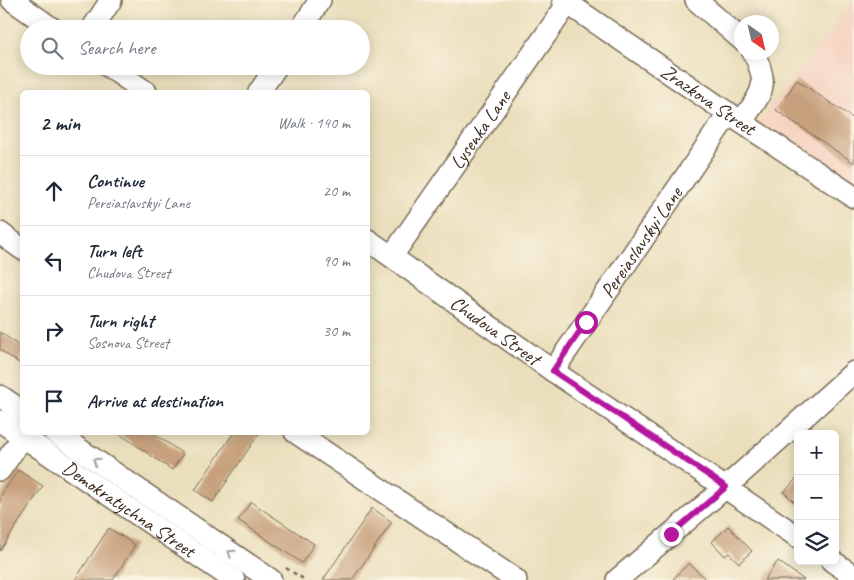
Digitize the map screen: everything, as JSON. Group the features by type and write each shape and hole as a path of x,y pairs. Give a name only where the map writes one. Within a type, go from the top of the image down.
{"street":[{"path":"12,0 40,20"},
{"path":"98,20 111,0"},
{"path":"307,20 320,0"},
{"path":"696,0 734,33"},
{"name":"Zrazkova Street","path":"565,2 854,197"},
{"name":"Lysenka Lane","path":"392,256 565,2"},
{"name":"Pereiaslavskyi Lane","path":"553,371 735,118 761,93 764,79 757,60"},
{"path":"121,75 143,90"},
{"path":"260,90 271,75"},
{"path":"0,233 20,248"},
{"name":"Chudova Street","path":"370,241 553,371 794,534"},
{"path":"617,580 726,487 854,372"},
{"path":"0,396 20,410"},
{"name":"Demokratychna Street","path":"0,421 20,432"},
{"path":"0,470 23,435"},
{"name":"Demokratychna Street","path":"25,435 234,580"},
{"name":"Demokratychna Street","path":"58,435 271,580"},
{"path":"299,435 516,580"},
{"path":"838,565 854,576"}],"shaded area":[{"path":"854,1 854,189 757,124"}],"building":[{"path":"797,80 854,119 854,163 776,110"},
{"path":"0,332 20,347 20,364 0,350"},
{"path":"121,435 156,435 183,454 172,470"},
{"path":"232,435 258,435 213,502 195,490"},
{"path":"18,470 43,486 0,551 0,497"},
{"path":"794,481 794,502 784,492"},
{"path":"251,502 314,544 302,563 238,520"},
{"path":"372,508 392,522 352,580 323,580"},
{"path":"728,526 752,551 739,563 729,553 725,556 712,542"},
{"path":"109,528 135,545 113,580 75,580"},
{"path":"778,561 804,580 764,580"},
{"path":"689,563 706,580 672,580"}],"route":[{"path":"586,322 553,371 726,487 671,534"}]}
